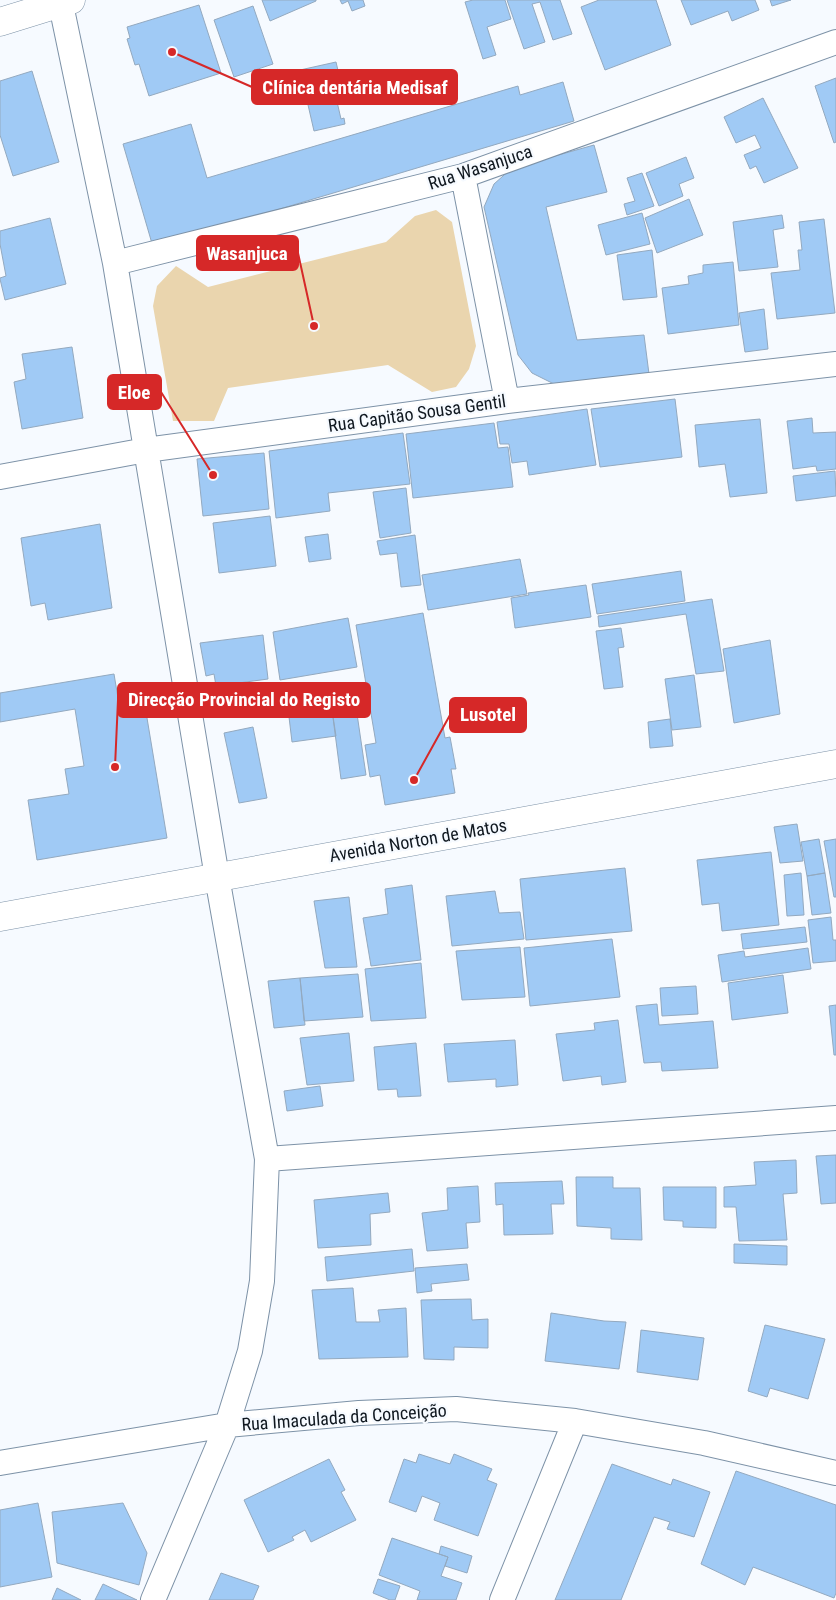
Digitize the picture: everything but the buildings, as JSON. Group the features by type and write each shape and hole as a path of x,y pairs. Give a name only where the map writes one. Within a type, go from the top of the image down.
{"main road":[{"path":"0,22 64,1"},
{"name":"Avenida Norton de Matos","path":"0,917 836,764"}],"street":[{"path":"64,1 115,263 267,1159 262,1281 250,1351 227,1424 153,1600"},
{"name":"Rua Wasanjuca","path":"115,263 463,176 836,42"},
{"path":"463,176 507,401"},
{"name":"Rua Capitão Sousa Gentil","path":"0,477 146,450 507,401 836,364"},
{"path":"267,1159 836,1118"},
{"name":"Rua Imaculada da Conceição","path":"0,1464 227,1424 359,1412 456,1409 575,1421 704,1443 836,1473"},
{"path":"502,1600 575,1421"}],"shaded area":[{"path":"436,210 452,222 476,346 469,369 456,387 432,392 388,365 228,388 214,421 173,421 153,306 157,286 176,266 208,287 386,242 415,216"}],"place":[{"name":"Clínica dentária Medisaf","path":"172,52"},
{"name":"Wasanjuca","path":"314,326"},
{"name":"Eloe","path":"213,475"},
{"name":"Direcção Provincial do Registo","path":"115,767"},
{"name":"Lusotel","path":"414,780"}]}
